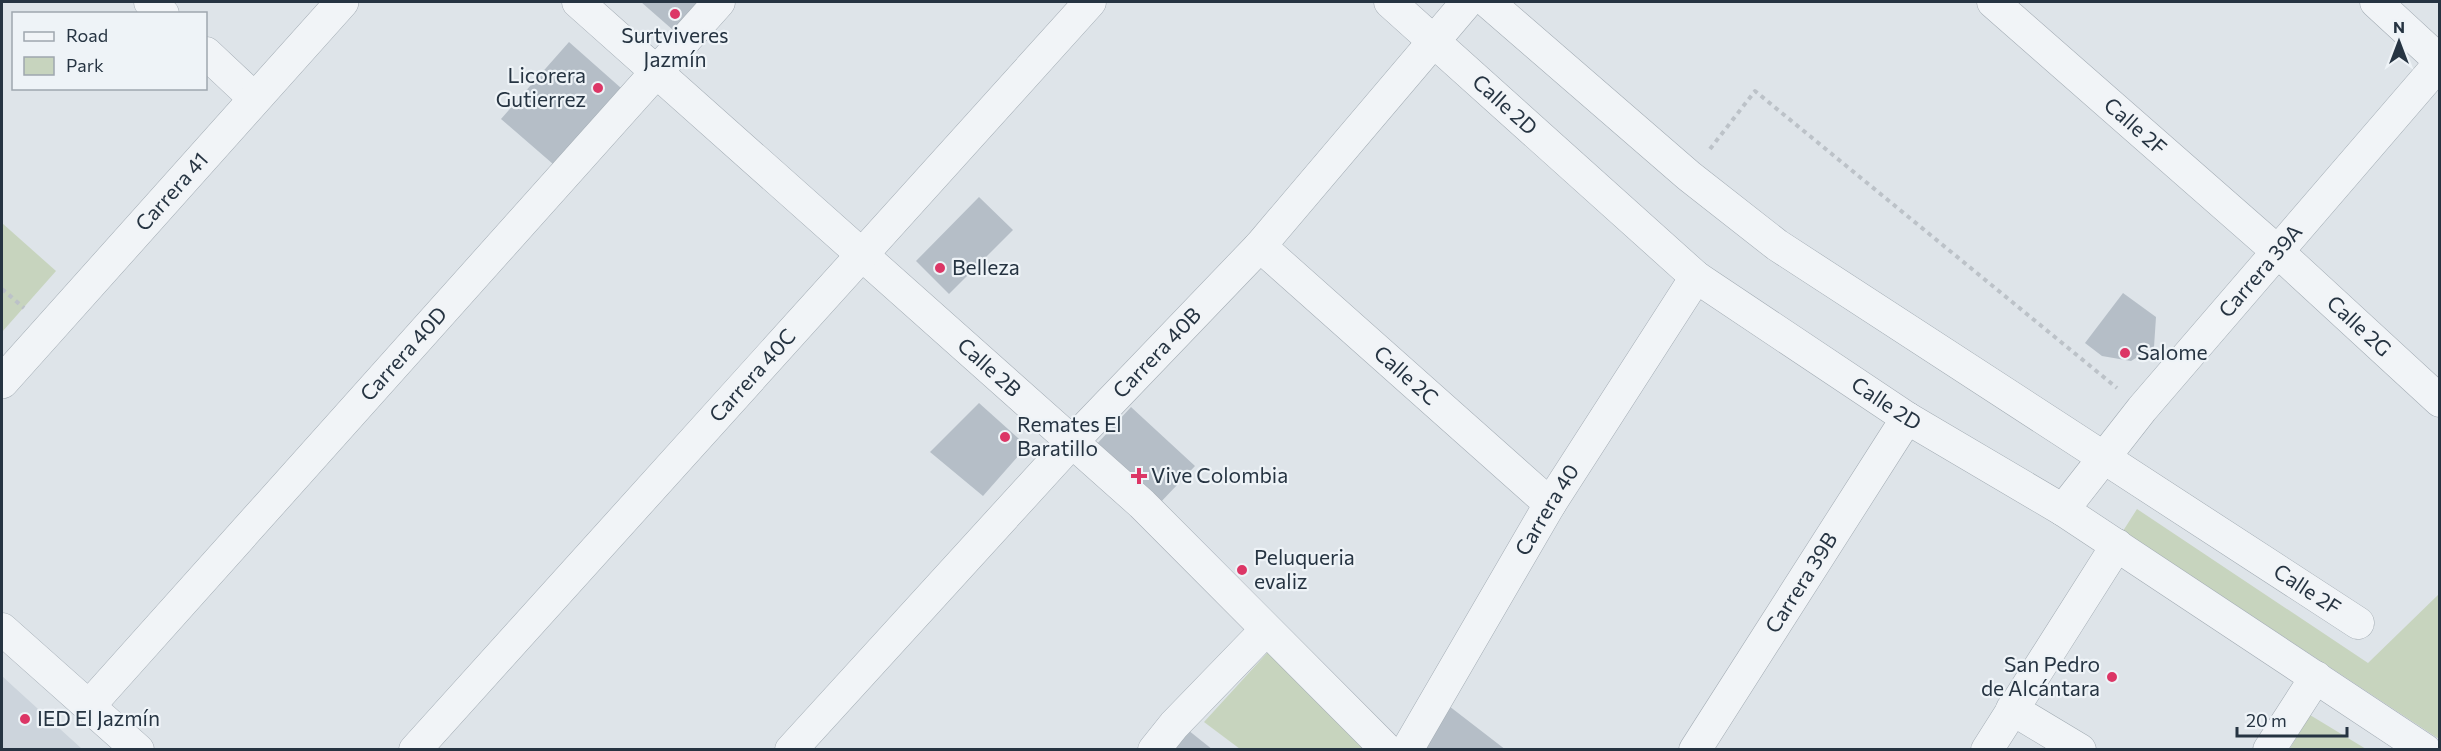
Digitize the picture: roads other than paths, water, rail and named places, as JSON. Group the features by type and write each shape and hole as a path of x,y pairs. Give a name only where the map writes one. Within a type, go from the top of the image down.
{"street":[{"name":"Carrera 41","path":"2,382 342,2"},
{"name":"Calle 2B","path":"578,2 1142,504 1387,750"},
{"name":"Carrera 40D","path":"89,706 719,2"},
{"name":"Carrera 40C","path":"415,750 1090,2"},
{"name":"Calle 2D","path":"1390,2 1696,277 1907,418 2063,510 2117,545 2425,750"},
{"name":"Carrera 40B","path":"791,750 1072,442 1260,246 1467,2"},
{"path":"1488,2 1689,176 1777,245 2105,457"},
{"name":"Calle 2F","path":"1993,2 2277,251"},
{"path":"2376,2 2439,62"},
{"path":"207,54 255,99"},
{"name":"Carrera 39A","path":"2063,510 2142,409 2439,62"},
{"name":"Calle 2C","path":"1260,246 1550,504"},
{"name":"Calle 2G","path":"2277,251 2439,401"},
{"name":"Carrera 40","path":"1407,750 1550,504 1696,277"},
{"name":"Carrera 39B","path":"1695,750 1907,418"},
{"name":"Calle 2F","path":"2105,457 2358,623"},
{"path":"1986,750 2117,545"},
{"path":"2,629 138,750"},
{"path":"1154,750 1174,725 1266,630"},
{"path":"2269,750 2316,677"},
{"path":"2012,709 2080,750"}],"place":[{"name":"Surtviveres Jazmín","path":"675,14"},
{"name":"Licorera Gutierrez","path":"598,88"},
{"name":"Belleza","path":"940,268"},
{"name":"Salome","path":"2125,353"},
{"name":"Remates El Baratillo","path":"1005,437"},
{"name":"Vive Colombia","path":"1139,476"},
{"name":"Peluqueria evaliz","path":"1242,570"},
{"name":"San Pedro de Alcántara","path":"2112,677"},
{"name":"IED El Jazmín","path":"25,719"}]}
